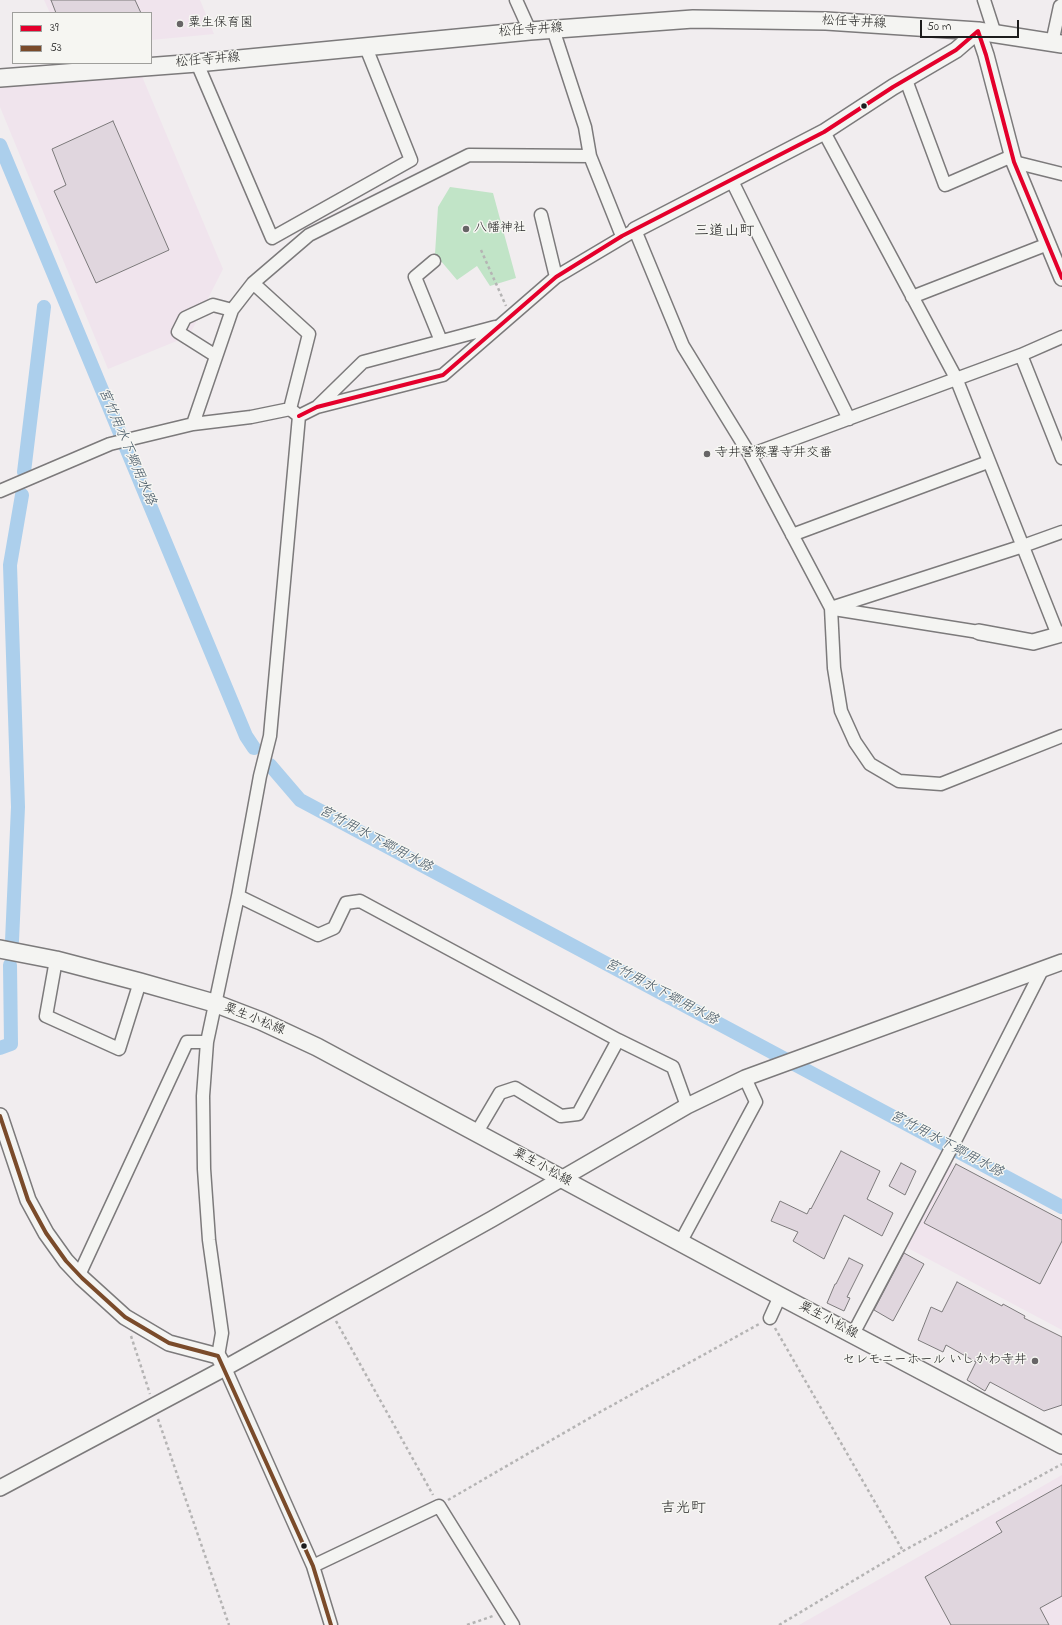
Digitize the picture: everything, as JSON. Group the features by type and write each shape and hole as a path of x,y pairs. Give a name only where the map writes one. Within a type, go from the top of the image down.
{"main road":[{"name":"松任寺井線","path":"0,78 197,62 365,45 693,19 826,21 987,32 1057,43"},
{"name":"粟生小松線","path":"0,949 56,960 140,982 214,1003 262,1021 317,1047 780,1296 1062,1445"}],"street":[{"path":"516,0 530,31"},
{"path":"984,0 987,32 986,55 1013,159 1062,278"},
{"path":"1057,43 1060,6 1062,5"},
{"path":"553,30 586,127 590,156 683,346 750,455 831,608 834,668 841,711 855,742 870,764 899,781 941,784 1062,736"},
{"path":"1,489 110,444 194,424 295,413 442,375 556,277 628,233 824,132 892,87 987,32"},
{"path":"197,62 272,238 411,160 365,45"},
{"path":"906,80 945,185 1013,159 1062,174"},
{"path":"824,132 956,378 988,462 1060,634 1033,642 831,608"},
{"path":"194,424 232,310 253,284 309,235 469,155 590,156"},
{"path":"731,179 849,419"},
{"path":"541,215 556,277"},
{"path":"912,297 1048,244"},
{"path":"434,261 415,277 441,341"},
{"path":"253,284 309,334 295,413 270,736 260,776 238,896 214,1003 207,1042 203,1096 204,1169 209,1240 222,1333 222,1362 313,1566 331,1625"},
{"path":"216,356 178,332 185,318 213,305 232,310"},
{"path":"317,407 364,362 498,326"},
{"path":"750,455 1021,354 1062,337"},
{"path":"1021,354 1062,458"},
{"path":"792,535 988,462"},
{"path":"831,608 1062,532"},
{"path":"238,896 318,935 334,928 346,903 360,901 618,1040 673,1066 687,1106"},
{"path":"56,960 46,1016 119,1048 140,982"},
{"path":"0,1488 154,1406 222,1362 329,1309 562,1179 687,1106 745,1078 834,1044 1062,962"},
{"path":"853,1334 956,1139 1042,970"},
{"path":"477,1132 500,1093 515,1088 561,1116 578,1114 618,1040"},
{"path":"79,1275 187,1042 207,1042"},
{"path":"680,1242 756,1102 745,1078"},
{"path":"0,1116 28,1200 46,1232 66,1262 124,1317 169,1343 222,1362"},
{"path":"770,1318 780,1296"},
{"path":"313,1566 439,1506 513,1625"}],"path":[{"path":"481,250 510,315"},
{"path":"329,1309 439,1506 600,1412 770,1318 903,1551"},
{"path":"124,1317 229,1625"},
{"path":"779,1625 903,1551 1062,1464"},
{"path":"467,1625 504,1612"}],"shaded area":[{"name":"粟生保育園","path":"44,0 200,0 214,34 152,40 152,12 50,12"},
{"path":"141,74 223,269 189,336 108,369 0,107 0,87"},
{"path":"946,1161 1062,1223 1062,1330 904,1246"},
{"path":"1062,1475 1062,1625 799,1625"}],"green space":[{"path":"450,187 493,193 516,278 490,286 477,266 457,280 435,254 438,207"}],"building":[{"path":"51,0 135,0 141,12 56,12"},
{"path":"113,121 169,250 96,283 54,191 66,185 52,149"},
{"path":"841,1151 880,1171 867,1199 893,1213 882,1236 844,1215 824,1259 793,1241 798,1232 771,1221 780,1201 807,1214"},
{"path":"901,1163 916,1171 905,1195 889,1186"},
{"path":"956,1164 1062,1220 1062,1241 1040,1284 924,1223"},
{"path":"904,1253 924,1264 893,1321 874,1310"},
{"path":"849,1258 863,1265 847,1297 850,1298 844,1311 827,1303"},
{"path":"957,1282 1002,1306 1003,1304 1025,1316 1024,1318 1062,1337 1062,1405 1044,1411 990,1382 985,1391 967,1380 976,1362 946,1345 943,1352 918,1340 931,1307 942,1312"},
{"path":"1062,1485 1062,1596 1040,1608 1049,1625 951,1625 925,1577 1002,1532 996,1522"}],"waterway":[{"name":"宮竹用水下郷用水路","path":"0,145 246,736 254,748"},
{"path":"24,472 44,307"},
{"path":"12,941 18,807 10,565 22,495"},
{"name":"宮竹用水下郷用水路","path":"270,765 300,800 1062,1207"},
{"path":"0,1048 11,1044 10,965"}],"transit line":[{"name":"39","path":"299,416 317,407 443,375 556,277 622,236 824,132 893,87 956,50 978,31 986,55 1014,162 1062,278"},
{"name":"53","path":"0,1116 28,1200 46,1233 66,1261 82,1278 125,1317 169,1343 218,1356 313,1566 331,1625"}],"place":[{"name":"粟生保育園","path":"180,24"},
{"name":"八幡神社","path":"466,229"},
{"name":"寺井警察署寺井交番","path":"707,454"},
{"name":"セレモニーホール いしかわ寺井","path":"1035,1361"}],"district":[{"name":"三道山町","path":"724,233"},
{"name":"吉光町","path":"683,1510"}]}
